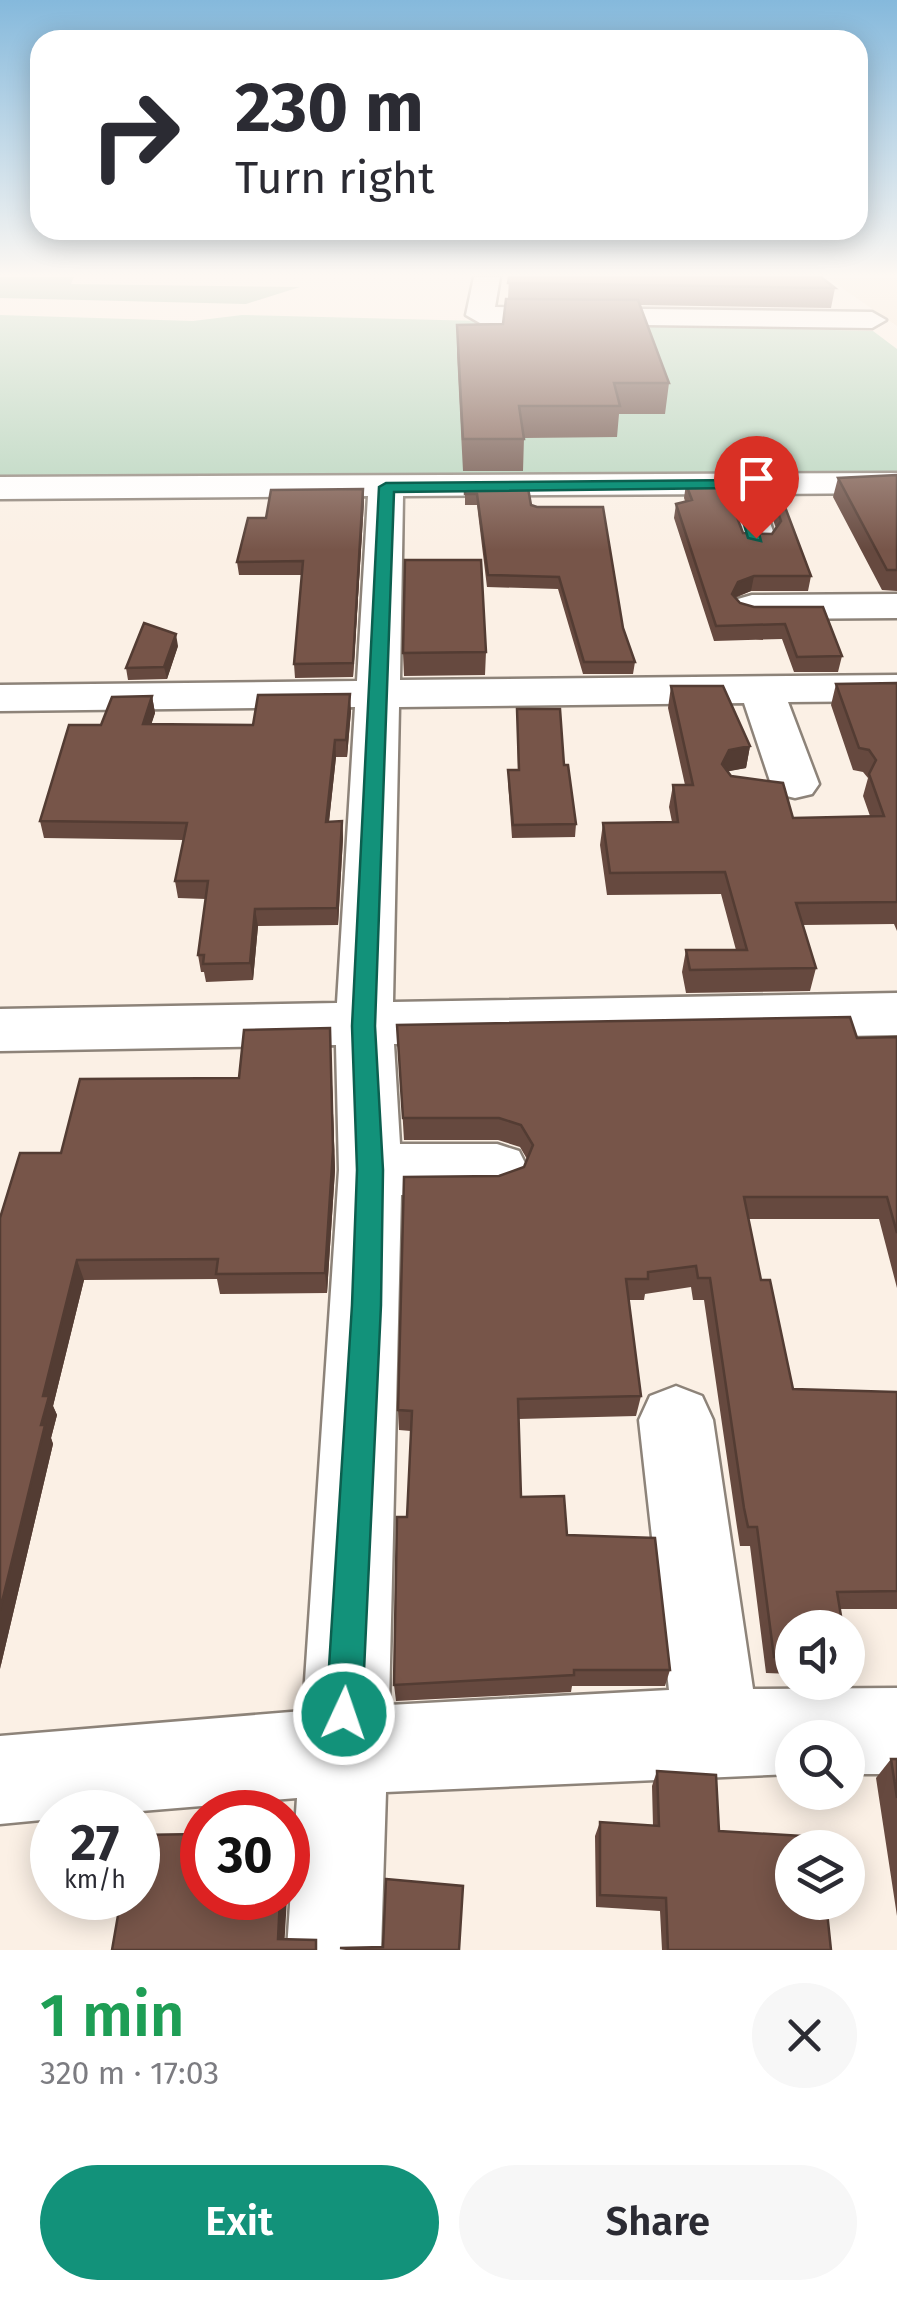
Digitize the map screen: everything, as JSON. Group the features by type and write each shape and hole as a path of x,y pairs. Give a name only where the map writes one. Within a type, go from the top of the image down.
{"street":[{"path":"0,488 897,483"},
{"path":"739,484 756,538"},
{"path":"334,1950 370,1170 364,1026 386,487"},
{"path":"0,698 761,689 867,655 897,606"},
{"path":"752,607 867,655"},
{"path":"761,689 795,784"},
{"path":"746,784 843,784"},
{"path":"0,1030 897,1014"},
{"path":"370,1170 497,1170"},
{"path":"676,1420 716,1729"},
{"path":"0,1780 342,1751 716,1729 897,1732"}],"green space":[{"path":"0,368 897,368 897,474 0,483"}],"building":[{"path":"459,368 663,368 669,383 614,383 620,406 519,406 524,439 463,439"},
{"path":"897,475 897,570 887,570 838,478"},
{"path":"724,483 743,533 772,534 781,521 768,483 776,483 811,576 754,576 738,582 732,594 740,603 754,607 823,607 842,656 797,657 785,624 716,626 676,504 692,500 686,484"},
{"path":"465,488 528,488 531,505 537,507 603,507 623,628 635,662 584,662 559,577 488,575 477,494 465,494"},
{"path":"363,489 353,663 294,664 303,561 237,562 248,518 266,518 271,490"},
{"path":"405,560 481,560 486,652 403,653"},
{"path":"144,623 176,634 164,667 126,668"},
{"path":"897,683 897,902 796,903 816,968 690,970 686,950 747,950 725,872 610,873 603,823 678,822 673,785 693,785 671,686 723,686 750,746 729,750 722,764 731,776 783,783 793,818 884,816 869,774 876,760 869,750 859,748 836,684"},
{"path":"350,694 346,740 335,740 326,822 342,821 337,908 255,909 250,963 203,964 204,955 198,955 208,881 175,881 187,823 40,821 69,725 101,725 112,697 152,696 143,724 253,725 258,695"},
{"path":"517,709 560,709 564,765 568,765 576,824 513,825 508,770 519,770"},
{"path":"850,1017 857,1038 897,1037 897,1233 887,1197 744,1197 761,1280 770,1280 793,1389 897,1392 897,1591 837,1592 840,1610 775,1610 774,1657 757,1527 748,1527 744,1508 710,1278 698,1278 696,1266 648,1272 648,1279 626,1279 641,1396 518,1399 521,1497 564,1496 567,1535 655,1538 670,1670 574,1670 574,1675 394,1685 397,1517 407,1517 412,1411 398,1410 404,1177 499,1176 524,1167 533,1145 521,1125 499,1118 403,1118 397,1025"},
{"path":"330,1028 333,1150 325,1273 216,1274 218,1259 77,1260 43,1396 49,1396 41,1425 45,1425 0,1610 0,1218 20,1153 61,1153 80,1079 239,1078 244,1030"},
{"path":"891,1759 897,1759 897,1798"},
{"path":"657,1771 716,1775 719,1831 775,1834 775,1920 828,1920 831,1950 668,1950 666,1898 600,1895 600,1822 659,1826"},
{"path":"180,1834 180,1920 279,1920 278,1939 316,1940 316,1950 112,1950 117,1920 160,1920 160,1835"},
{"path":"386,1879 463,1886 459,1950 340,1948 383,1947"}],"route":[{"path":"344,1714 366,1305 370,1170 364,1026 386,487 739,484 756,538"}]}
